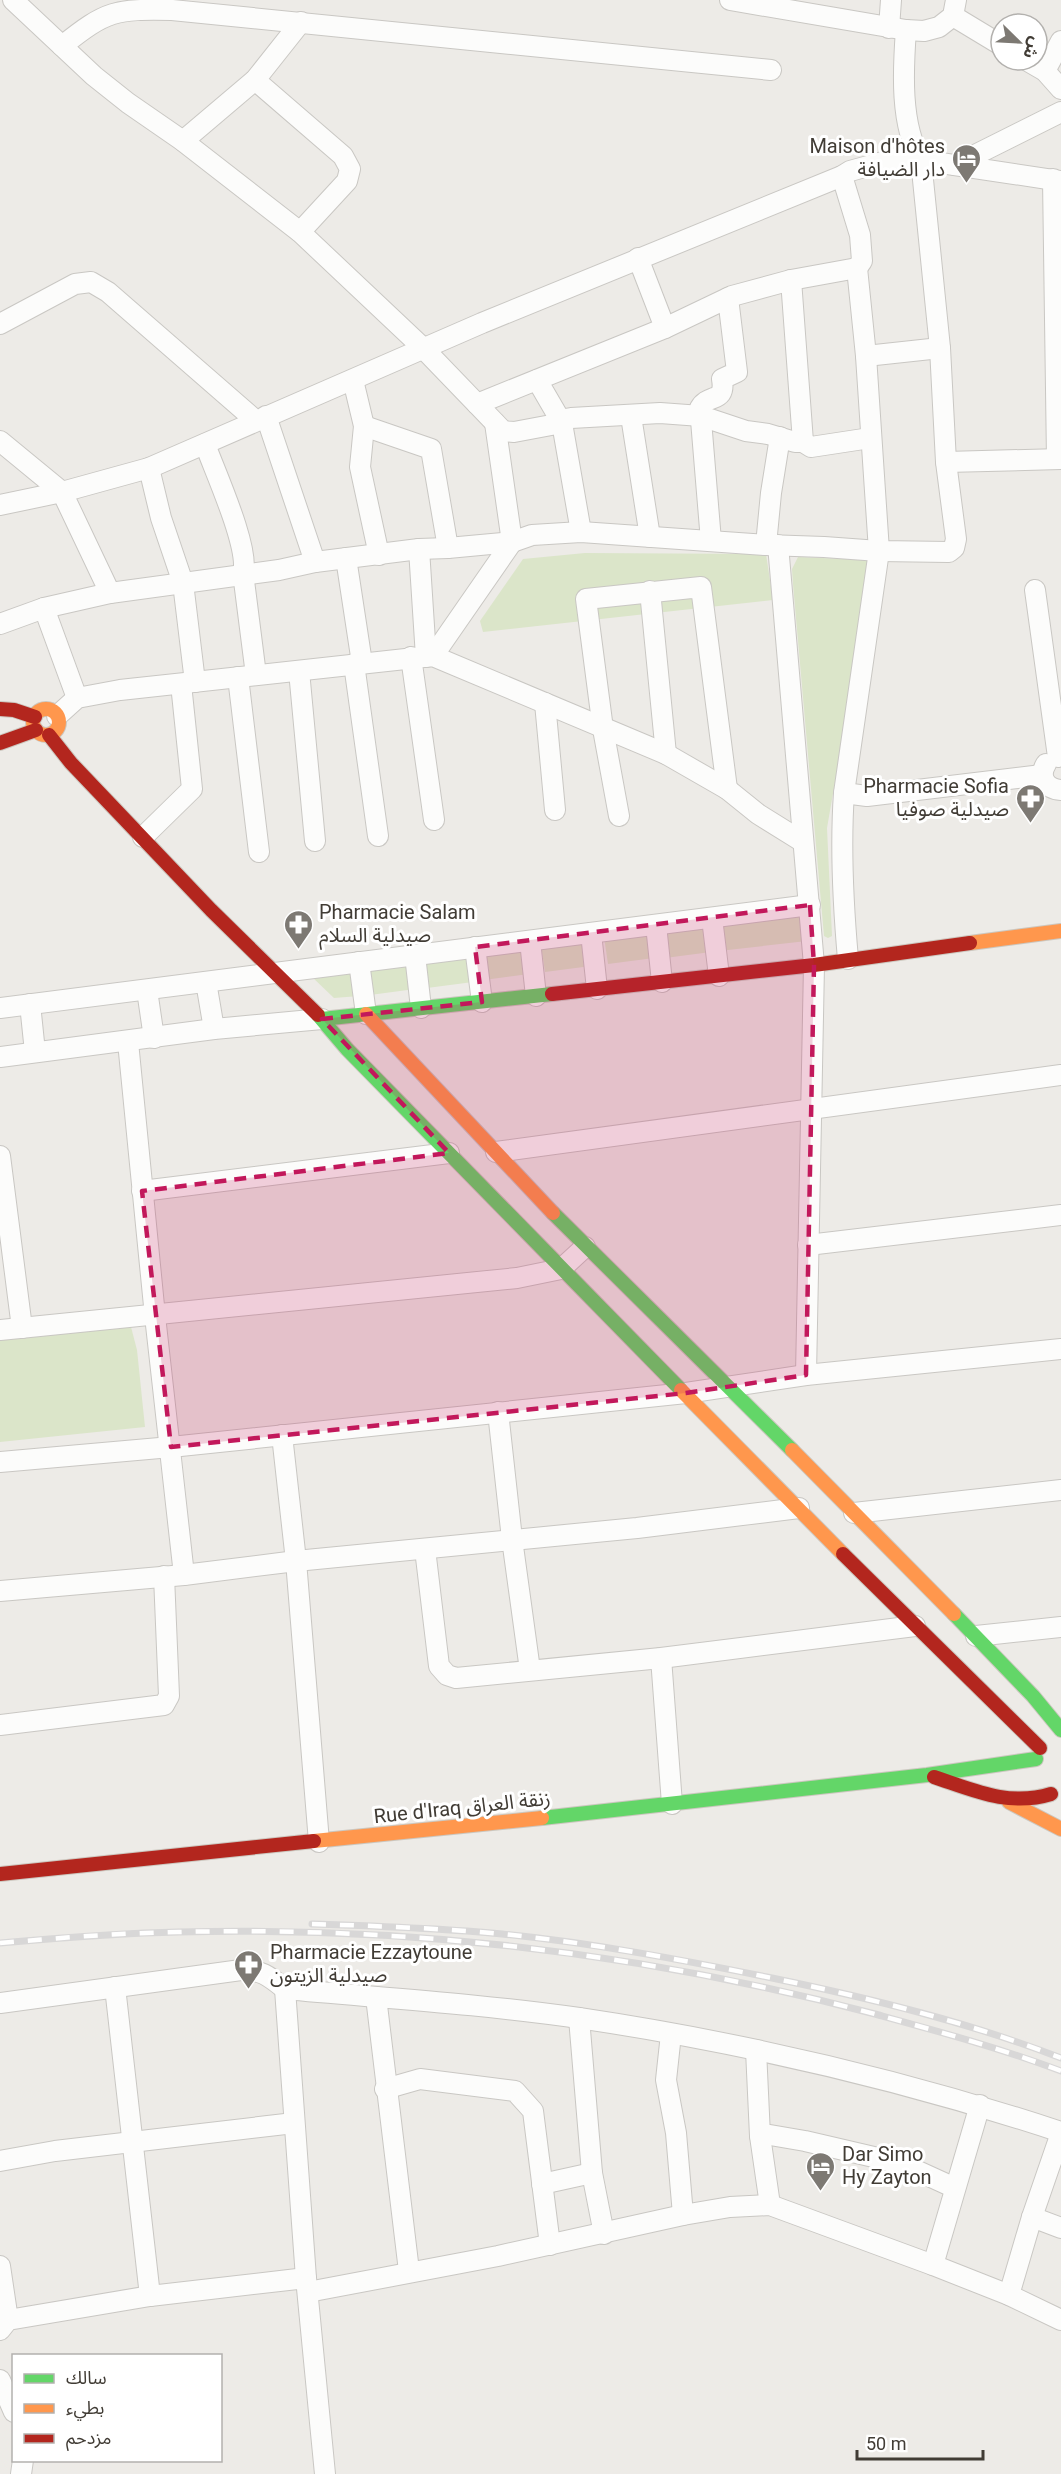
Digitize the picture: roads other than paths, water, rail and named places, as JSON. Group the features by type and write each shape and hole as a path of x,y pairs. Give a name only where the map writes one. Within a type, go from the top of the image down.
{"street":[{"path":"13,0 128,103 183,141 300,232 423,348 503,430 514,432 562,423 565,419 572,418 660,413 701,416 746,431 804,442 811,447 870,438"},
{"path":"730,0 813,7 897,29 924,32 939,27 955,8 989,35"},
{"path":"0,624 44,608 110,593 243,573 279,570 346,558 419,549 512,542 532,535 581,532 879,551 945,553 954,548 956,539 946,462 940,348 921,160 913,147 891,0"},
{"path":"62,46 90,24 115,12 172,10 771,70"},
{"path":"183,141 255,80 300,22"},
{"path":"1049,64 1061,41"},
{"path":"1046,72 1061,89"},
{"path":"255,80 343,156 350,169 347,181 300,232"},
{"path":"955,165 1061,112"},
{"path":"1,504 62,492 149,468 423,348 638,258 843,176 850,171 901,157 1057,180 1059,459 946,462"},
{"path":"477,404 665,328 728,298 791,280 857,267 862,261 860,235 843,176"},
{"path":"638,258 665,328"},
{"path":"848,959 841,874 844,793 879,551 866,357 857,267"},
{"path":"791,280 804,442"},
{"path":"0,324 75,284 91,282 108,292 260,418 315,562"},
{"path":"711,541 701,416 702,404 721,395 724,388 722,379 737,372 728,298"},
{"path":"866,357 940,348"},
{"path":"353,380 364,426 360,467 379,555"},
{"path":"537,380 562,423 581,532"},
{"path":"631,416 651,537"},
{"path":"423,656 512,542 495,423"},
{"path":"364,426 431,449 448,548"},
{"path":"780,437 771,493 772,545 810,905 814,966 806,1375"},
{"path":"0,441 62,492 110,593"},
{"path":"206,444 242,547 245,566 243,573 247,676 259,852"},
{"path":"143,837 192,789 183,583 161,518 149,468"},
{"path":"419,549 423,656 434,820"},
{"path":"346,558 378,836"},
{"path":"619,816 603,729 586,599 701,587 727,789"},
{"path":"1035,590 1059,757 1046,763 1042,775 1048,786 1061,790 1061,798"},
{"path":"650,591 666,754"},
{"path":"44,608 77,698"},
{"path":"57,716 77,698 120,690 423,656 666,754 727,789 758,814 803,842"},
{"path":"299,670 315,841"},
{"path":"544,703 555,810"},
{"path":"0,707 40,727 57,729 57,716 54,712 41,711 40,727 71,763 212,910 322,1019 347,1049 561,1269 1012,1721 1038,1753 1050,1790 1056,1820 1061,1828"},
{"path":"0,743 40,727"},
{"path":"844,793 867,796 1042,775"},
{"path":"0,1008 810,905"},
{"path":"712,918 719,976"},
{"path":"656,925 662,982"},
{"path":"0,1057 214,1029 814,966 848,959 1061,931"},
{"path":"591,933 597,989"},
{"path":"530,940 536,996"},
{"path":"475,948 482,1002"},
{"path":"416,955 421,1008"},
{"path":"359,962 366,1014 585,1247 730,1387 1017,1678 1061,1731 1049,1737 1038,1753"},
{"path":"206,982 214,1029"},
{"path":"147,990 154,1038"},
{"path":"30,1004 35,1052"},
{"path":"128,1042 184,1575"},
{"path":"496,1152 1061,1075"},
{"path":"142,1191 449,1154"},
{"path":"0,1156 22,1328"},
{"path":"808,1245 1061,1215"},
{"path":"0,1330 517,1278 561,1269 585,1247"},
{"path":"0,1462 171,1448 686,1393 806,1375 1061,1349"},
{"path":"498,1412 530,1670"},
{"path":"282,1435 296,1561 320,1842"},
{"path":"855,1513 1061,1490"},
{"path":"0,1591 184,1575 296,1561 637,1528 799,1508"},
{"path":"425,1549 439,1666 442,1671 456,1678 661,1658 915,1626"},
{"path":"0,1725 165,1705 170,1696 164,1576"},
{"path":"976,1636 1061,1627"},
{"path":"661,1658 672,1804"},
{"path":"984,1767 1008,1745 1012,1721"},
{"name":"Rue d'Iraq زنقة العراق","path":"0,1874 320,1842 927,1775 984,1767 1038,1753"},
{"name":"Rue d'Iraq زنقة العراق","path":"927,1775 1005,1800 1025,1802 1050,1790"},
{"path":"1005,1800 1061,1828"},
{"path":"0,2003 251,1970 263,1972 285,1989 579,2018 671,2034 756,2050 980,2105 1061,2133 1032,2217 1009,2295"},
{"path":"115,1987 150,2296"},
{"path":"285,1989 307,2285 325,2474"},
{"path":"376,1997 385,2089 409,2271"},
{"path":"579,2018 592,2173 604,2234"},
{"path":"671,2034 666,2080 676,2133 683,2215"},
{"path":"756,2050 760,2136 770,2205"},
{"path":"385,2089 420,2079 515,2091 533,2111 550,2245"},
{"path":"933,2265 980,2105"},
{"path":"0,2161 54,2151 294,2123"},
{"path":"760,2136 770,2134 806,2140 878,2158 909,2167 955,2188"},
{"path":"542,2184 592,2173"},
{"path":"0,2266 4,2325 150,2296 307,2285 409,2271 604,2234 683,2215 730,2207 770,2205 1009,2295 1061,2320"},
{"path":"1032,2217 1061,2228"},
{"path":"0,2380 12,2407"}],"railway":[{"path":"312,1924 502,1934 604,1947 845,1994 954,2022 1061,2058"},
{"path":"0,1943 134,1933 266,1931 442,1939 529,1948 703,1975 789,1993 945,2033 1061,2071"}],"place":[{"name":"Maison d'hôtes دار الضيافة","path":"966,184"},
{"name":"Pharmacie Sofia صيدلية صوفيا","path":"1030,824"},
{"name":"Pharmacie Salam صيدلية السلام","path":"298,950"},
{"name":"Pharmacie Ezzaytoune صيدلية الزيتون","path":"249,1990"},
{"name":"Dar Simo Hy Zayton","path":"821,2192"}]}
